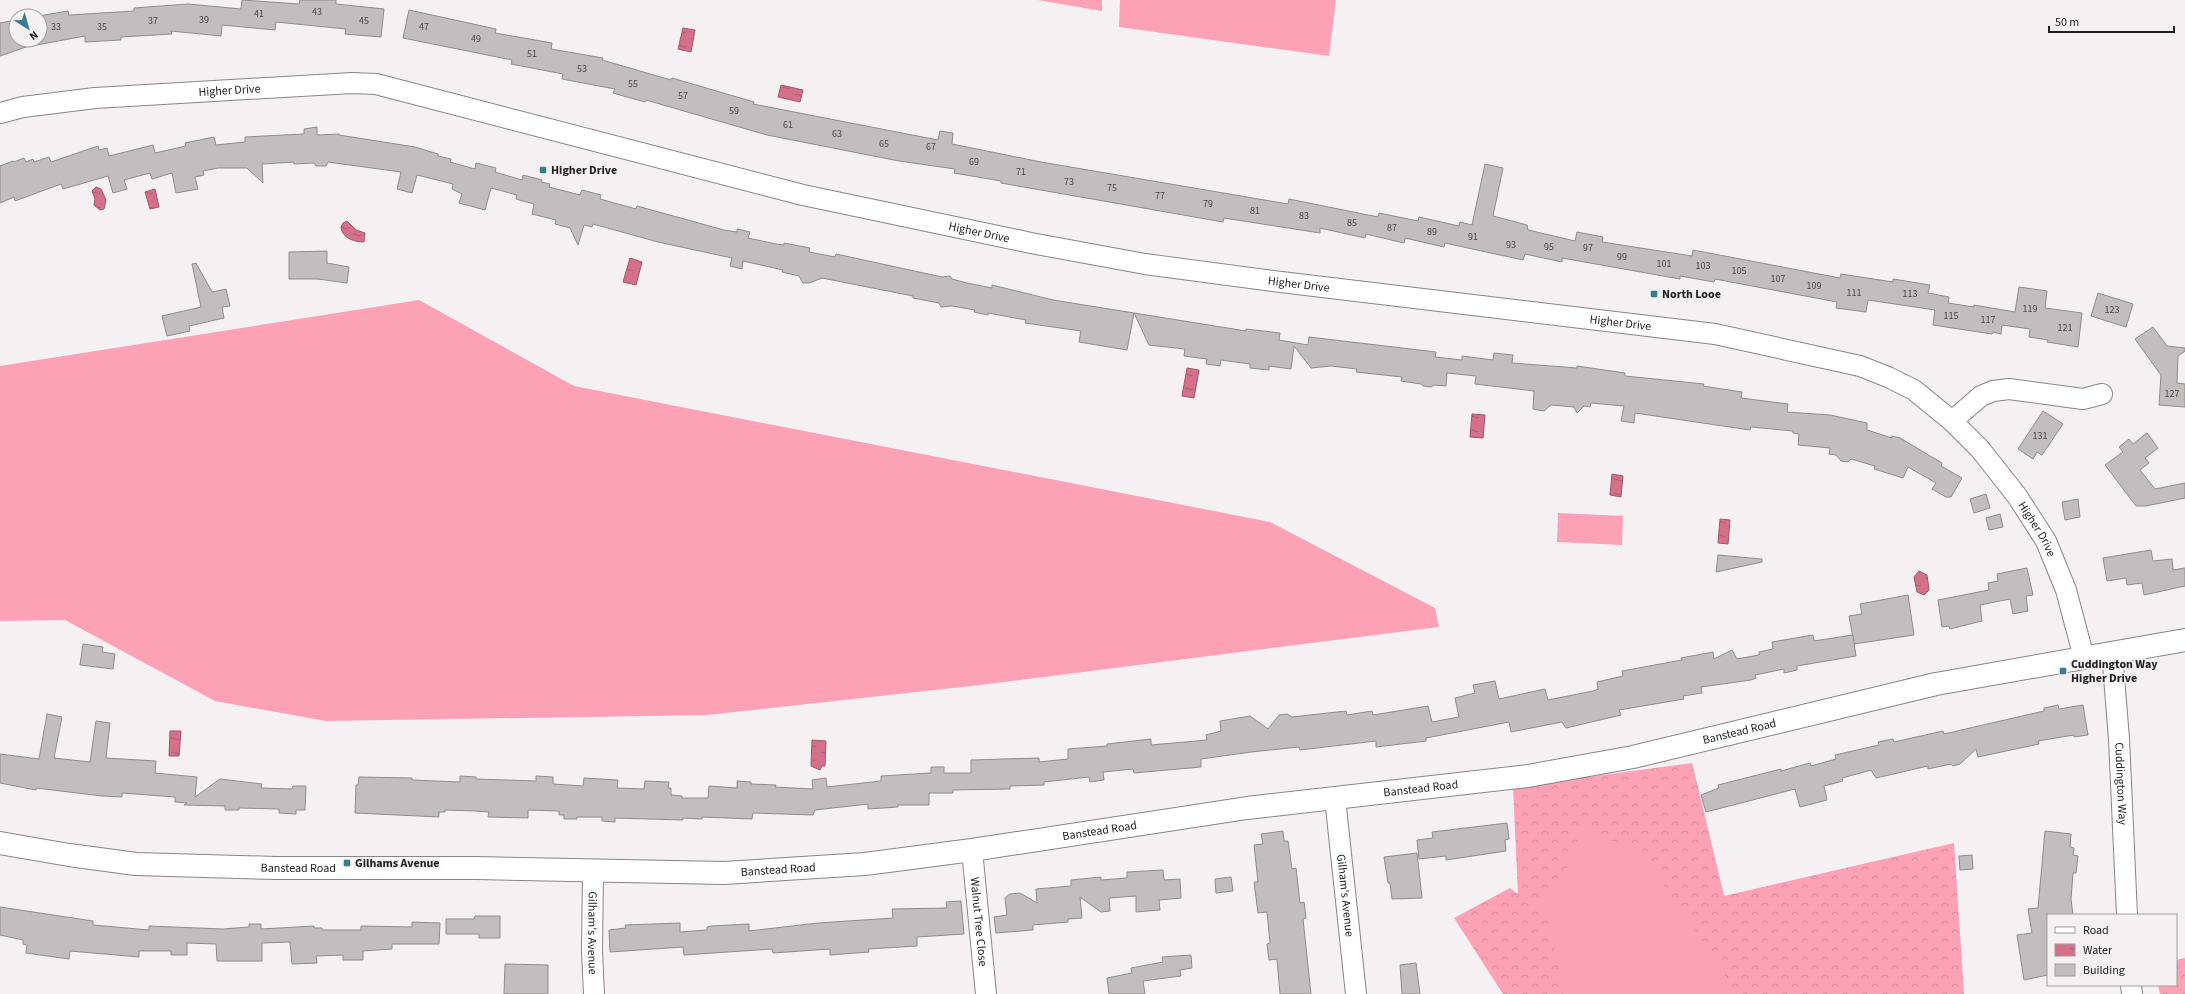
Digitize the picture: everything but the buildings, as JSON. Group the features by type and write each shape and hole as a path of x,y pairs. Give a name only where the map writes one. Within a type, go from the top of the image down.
{"street":[{"name":"Higher Drive","path":"0,113 23,107 95,98 352,83 376,84 803,196 1031,243 1145,264 1715,334 1860,366 1888,377 1914,390 1952,421 1980,449 2012,490 2046,541 2066,590 2084,658"},
{"path":"1952,421 1981,396 1993,391 2009,389 2083,399 2102,394"},
{"name":"Banstead Road","path":"0,843 69,855 136,864 276,868 476,868 724,873 865,864 972,850 1247,808 1528,776 1591,766 1633,758 1936,684 2185,640"},
{"name":"Cuddington Way","path":"2112,652 2119,739 2127,914"},
{"name":"Gilham's Avenue","path":"1335,798 1356,994"},
{"name":"Walnut Tree Close","path":"972,850 986,994"},
{"name":"Gilham's Avenue","path":"592,871 592,951 594,994"}],"green space":[{"path":"1038,0 1102,0 1102,11"},
{"path":"1120,0 1336,0 1329,56 1119,27"},
{"path":"419,300 574,386 1270,522 1435,608 1439,627 980,685 707,715 326,721 215,701 65,620 0,621 0,366"},
{"path":"1558,513 1623,516 1622,545 1557,542"},
{"path":"1692,763 1724,896 1770,994 1514,994 1537,839"},
{"path":"1692,763 1724,896 1954,843 1964,994 1733,994 1723,971 1641,852 1582,828 1558,891 1526,902 1550,923 1563,994 1503,994 1454,918 1510,888 1518,894 1513,787"},
{"path":"2185,958 2185,994 2160,994 2158,986 2177,986 2177,960"}],"water":[{"path":"683,28 695,30 691,52 678,49"},
{"path":"781,85 803,90 800,102 778,97"},
{"path":"96,187 101,189 106,200 104,209 100,210 94,205 95,199 92,191"},
{"path":"155,189 159,207 150,209 145,192"},
{"path":"347,221 356,230 365,233 364,242 350,239 344,234 341,227 343,223"},
{"path":"630,258 642,262 636,285 623,282"},
{"path":"1187,368 1199,370 1194,398 1182,396"},
{"path":"1472,414 1485,415 1483,438 1470,437"},
{"path":"1612,474 1623,476 1621,497 1610,495"},
{"path":"1720,519 1730,520 1728,544 1718,543"},
{"path":"1919,571 1927,575 1929,590 1924,595 1917,592 1914,577"},
{"path":"170,731 181,731 179,756 169,756"},
{"path":"812,740 826,741 825,766 822,766 820,770 811,766"}],"place":[{"name":"Higher Drive","path":"543,170"},
{"name":"North Looe","path":"1654,294"},
{"name":"Cuddington Way Higher Drive","path":"2063,671"},
{"name":"Gilhams Avenue","path":"347,863"}]}
